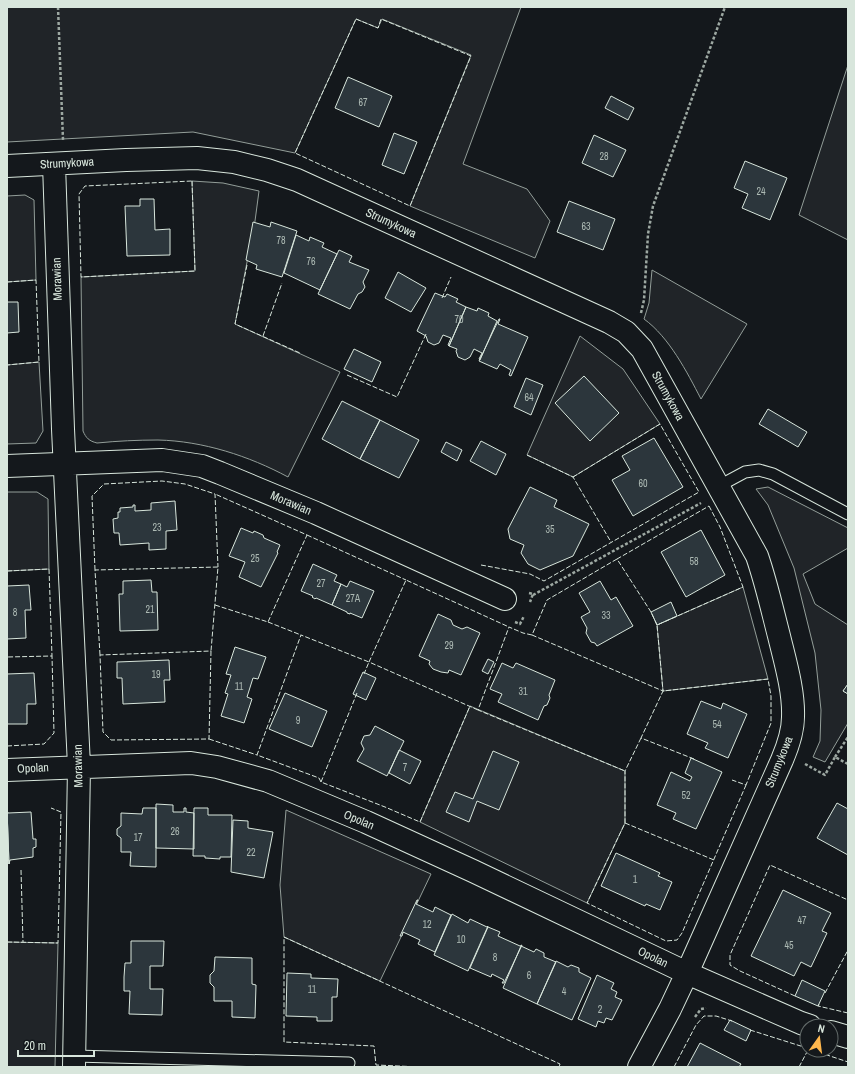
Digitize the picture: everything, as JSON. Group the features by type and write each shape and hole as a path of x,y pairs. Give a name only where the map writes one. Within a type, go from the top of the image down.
{"street":[{"name":"Strumykowa","path":"7,166 197,158 234,162 267,170 297,180 592,314 626,332 642,349 750,541 762,570 785,662 793,706 792,727 782,760 687,973 670,1009 639,1067"},
{"name":"Morawian","path":"54,164 65,465 79,766 74,1061"},
{"name":"Morawian","path":"7,466 65,465 162,460 202,466 309,510 505,599"},
{"name":"Opolan","path":"7,770 79,766 191,763 217,767 268,781 366,822 473,871 687,973 799,1022"}],"lane":[{"path":"719,486 745,472 759,470 773,474 848,514"},
{"path":"74,1061 349,1063"}],"path":[{"path":"58,7 63,142"},
{"path":"626,332 636,324 644,300 648,234 653,206 725,7"},
{"path":"505,599 533,594 701,502"},
{"path":"807,765 825,775 848,737"},
{"path":"835,757 848,764"}],"shaded area":[{"path":"7,7 521,7 463,164 527,189 550,221 535,258 410,206 471,55 382,19 378,28 356,19 295,153 193,132 7,142"},
{"path":"848,65 848,240 799,215"},
{"path":"192,181 223,183 259,191 255,221 235,324 340,372 288,477 242,456 192,443 158,440 97,443 88,439 83,431 81,277 195,271"},
{"path":"25,195 34,200 36,280 7,282 7,196"},
{"path":"652,270 747,324 701,399 677,356 653,326 644,319 649,303"},
{"path":"580,336 623,369 660,424 573,477 527,455"},
{"path":"39,362 43,431 36,443 7,444 7,365"},
{"path":"768,487 848,528 848,548 803,574 815,604 848,625 848,684 843,691 848,694 848,723 825,762 813,757 820,741 821,710 815,653 794,568 768,505 756,489"},
{"path":"7,492 37,492 48,499 49,569 7,571"},
{"path":"743,587 768,679 663,691 657,625"},
{"path":"470,706 625,771 625,823 587,903 420,822"},
{"path":"286,810 431,874 380,981 284,937 280,885"},
{"path":"7,942 58,943 55,1067 7,1067"}],"building":[{"path":"348,77 392,96 379,127 335,108"},
{"path":"611,96 634,108 628,120 605,108"},
{"path":"394,133 417,142 404,174 382,165"},
{"path":"594,135 626,150 613,177 582,163"},
{"path":"745,161 787,178 770,220 742,208 748,194 734,188"},
{"path":"140,199 154,199 155,230 170,229 170,255 127,256 125,206 140,206"},
{"path":"569,201 615,219 603,250 557,232"},
{"path":"253,222 270,227 271,222 297,231 282,277 256,269 257,265 246,260"},
{"path":"296,235 309,241 310,237 324,243 322,247 337,254 320,290 284,273"},
{"path":"339,250 352,256 349,262 369,270 363,282 365,287 362,292 358,294 350,309 318,294"},
{"path":"398,272 426,288 411,312 385,298"},
{"path":"435,293 445,297 447,294 458,299 456,302 466,307 449,346 448,345 451,338 443,335 439,343 434,345 428,342 426,336 417,331"},
{"path":"7,302 18,302 19,332 7,333"},
{"path":"466,307 477,311 478,308 489,313 488,316 497,321 480,360 479,359 482,353 474,349 470,357 465,360 458,357 456,351 457,349 449,346"},
{"path":"499,319 498,324 528,337 511,376 509,375 511,370 500,364 497,369 479,361"},
{"path":"354,349 381,362 372,382 344,369"},
{"path":"584,376 619,413 590,441 555,403"},
{"path":"526,378 543,385 531,415 514,407"},
{"path":"342,401 380,420 360,459 322,439"},
{"path":"768,409 807,432 798,447 759,424"},
{"path":"380,420 419,440 399,478 360,459"},
{"path":"654,438 683,487 633,516 612,480 630,470 622,456"},
{"path":"481,441 506,454 496,475 470,461"},
{"path":"446,442 462,450 457,461 441,452"},
{"path":"530,487 557,500 554,507 589,524 573,556 540,570 528,564 521,553 524,545 510,539 508,529"},
{"path":"175,501 177,530 166,531 166,549 149,550 149,543 120,545 119,533 114,533 113,519 118,518 120,508 133,507 133,505 135,505 135,511 151,510 151,503"},
{"path":"241,528 253,533 254,531 263,535 264,538 280,545 277,552 278,553 261,587 239,577 245,562 229,556"},
{"path":"701,530 725,575 686,597 661,552"},
{"path":"313,564 337,575 334,581 341,584 332,605 316,598 315,599 312,597 313,596 301,591"},
{"path":"151,580 152,592 157,592 158,630 120,631 119,594 123,594 123,581"},
{"path":"350,581 374,591 362,618 347,613 332,605 341,584 347,587"},
{"path":"600,581 611,600 616,597 633,626 597,646 595,643 591,642 586,633 587,628 581,617 590,612 579,593"},
{"path":"29,585 31,610 25,610 26,638 7,639 7,586"},
{"path":"671,602 677,616 657,625 651,612"},
{"path":"438,614 451,620 453,625 462,629 467,627 480,633 461,675 449,670 448,673 433,669 429,664 430,661 419,656"},
{"path":"235,647 266,657 258,679 253,678 247,697 252,699 244,723 221,716 228,694 225,693 231,675 226,674"},
{"path":"488,659 494,662 488,674 482,671"},
{"path":"169,660 170,680 164,680 165,702 123,704 122,678 117,678 117,662"},
{"path":"502,663 513,668 516,663 555,680 549,695 550,698 547,705 544,706 538,720 498,702 502,694 490,689"},
{"path":"363,672 376,678 366,700 353,694"},
{"path":"34,673 36,704 27,704 27,724 7,724 7,674"},
{"path":"848,684 848,694 843,691"},
{"path":"285,693 327,711 312,747 269,729"},
{"path":"701,701 721,709 723,703 747,714 728,758 705,748 708,743 687,734"},
{"path":"375,726 404,741 387,776 357,761 364,749 361,743 364,736 370,735"},
{"path":"399,750 421,761 410,784 389,773"},
{"path":"493,751 519,762 499,810 477,801 469,822 446,812 455,792 473,799"},
{"path":"691,758 722,772 696,829 673,819 676,813 657,805 671,772 690,781 692,777 685,773"},
{"path":"837,803 848,809 848,855 817,838"},
{"path":"156,804 173,805 173,812 184,812 184,808 186,808 186,812 194,813 194,849 156,848"},
{"path":"143,808 156,808 156,867 130,866 131,852 121,852 121,838 117,835 117,829 121,826 121,813 142,814"},
{"path":"194,808 208,808 208,815 232,815 231,857 220,857 220,859 205,858 205,856 193,856"},
{"path":"7,809 9,860 7,860"},
{"path":"7,810 8,813 31,812 33,839 36,839 36,847 33,848 33,857 10,860 9,864"},
{"path":"233,820 248,821 248,828 273,832 264,878 231,872"},
{"path":"616,853 660,873 658,876 672,882 660,910 646,904 645,906 601,886"},
{"path":"783,890 831,913 822,931 827,933 811,967 801,962 794,976 751,956"},
{"path":"417,900 416,904 433,912 435,907 451,915 435,952 418,944 420,940 403,932 402,936 400,936"},
{"path":"452,914 468,923 470,919 487,927 488,926 468,971 434,955"},
{"path":"488,927 500,932 498,936 520,946 522,945 504,983 502,983 504,980 492,974 491,977 470,968"},
{"path":"131,941 164,941 163,966 150,966 150,989 163,989 162,1015 129,1014 130,991 124,991 124,977 125,963 131,963"},
{"path":"521,946 534,952 536,949 544,953 544,957 556,962 537,1004 503,988"},
{"path":"215,957 252,958 252,984 256,985 255,1018 232,1017 232,1001 214,1001 214,987 210,983 210,975 214,971"},
{"path":"556,961 568,967 571,965 579,968 579,972 591,978 572,1020 537,1004"},
{"path":"287,973 311,974 311,978 338,979 337,997 332,997 332,1021 317,1021 317,1017 286,1016"},
{"path":"597,975 614,983 611,989 617,992 615,997 622,1000 612,1020 606,1018 604,1023 598,1021 596,1027 578,1019"},
{"path":"802,980 825,991 818,1006 795,996"},
{"path":"730,1020 751,1030 746,1041 724,1030"},
{"path":"700,1043 741,1064 739,1067 687,1067"}],"fence":[{"path":"356,19 378,28 381,19 471,56 410,206 295,153 356,19"},
{"path":"192,181 195,271 81,277 79,194 85,186 192,181"},
{"path":"247,265 235,324 300,353"},
{"path":"442,298 451,277"},
{"path":"7,282 36,280 39,362 7,365"},
{"path":"263,336 282,283"},
{"path":"347,375 397,397 426,334"},
{"path":"481,565 530,574 544,581 699,492 660,424 573,477"},
{"path":"527,455 573,477 611,542"},
{"path":"95,570 92,496 104,484 162,481 185,484 215,494 218,567"},
{"path":"215,494 307,535 268,622 215,605"},
{"path":"709,506 720,527 743,587 657,625 651,612 617,559 709,506"},
{"path":"307,535 406,580"},
{"path":"617,559 547,600 532,635 663,691 657,625"},
{"path":"100,655 95,570 218,567 211,651"},
{"path":"7,571 49,569 52,656 7,657"},
{"path":"478,710 369,662 406,580 509,627"},
{"path":"268,622 301,635"},
{"path":"532,635 509,627 478,710 625,771"},
{"path":"321,782 319,778 257,755 301,635 369,662 364,674"},
{"path":"211,651 209,739 111,740 103,732 100,655 211,651"},
{"path":"7,746 44,744 54,733 52,656"},
{"path":"694,759 641,738 663,691 768,679 771,696 771,723 746,785 732,780"},
{"path":"357,693 321,782 420,822 470,706"},
{"path":"641,738 625,771 625,823 587,903 666,941 677,940 682,933 746,785"},
{"path":"209,739 257,755"},
{"path":"7,942 58,943 61,812 51,808"},
{"path":"625,823 714,860"},
{"path":"795,996 730,965 730,955 770,865 848,900"},
{"path":"21,870 23,942"},
{"path":"421,1067 376,1065 374,1046 284,1042 284,937 560,1064 559,1067"},
{"path":"825,993 848,950"},
{"path":"819,1004 818,1006 848,1013"},
{"path":"674,1067 696,1025 704,1016 716,1016 732,1021"},
{"path":"750,1030 799,1045"},
{"path":"799,1067 804,1058"},
{"path":"836,1058 848,1062"}]}
